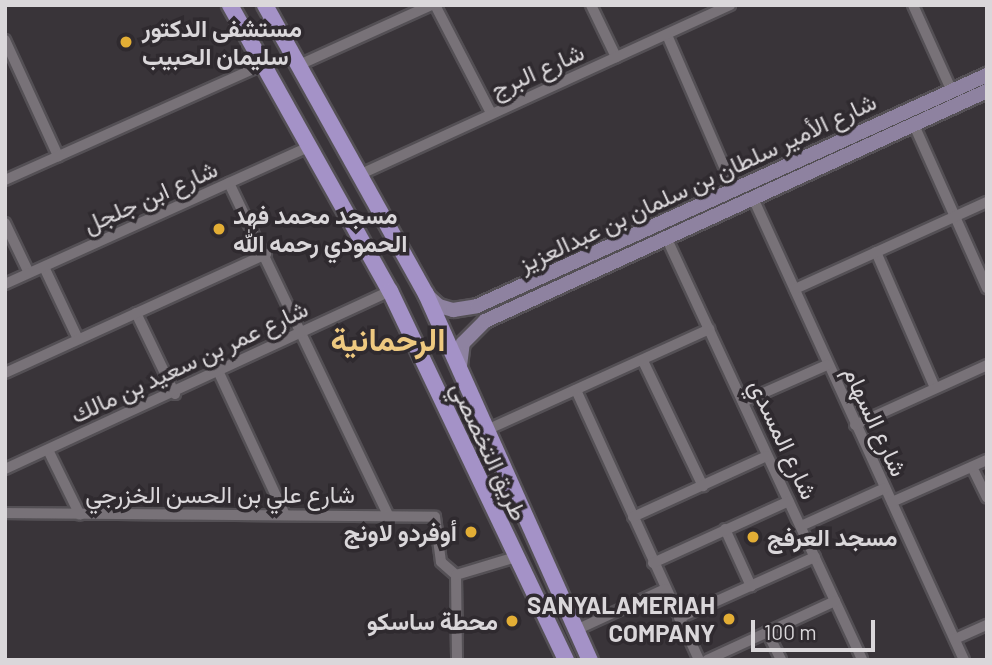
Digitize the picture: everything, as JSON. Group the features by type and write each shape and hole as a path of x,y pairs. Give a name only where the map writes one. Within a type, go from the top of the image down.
{"main road":[{"name":"طريق التخصصي","path":"230,5 266,63 390,291 566,660"},
{"name":"طريق التخصصي","path":"265,5 426,294 489,429 590,660"}],"street":[{"path":"299,65 433,5 491,113"},
{"path":"591,5 616,57"},
{"name":"شارع البرج","path":"361,174 730,5"},
{"path":"914,5 951,89"},
{"path":"667,35 734,190"},
{"path":"5,40 58,156"},
{"path":"5,180 266,63"},
{"name":"شارع الأمير سلطان بن سلمان بن عبدالعزيز","path":"426,294 439,306 453,310 477,306 951,89 987,75"},
{"name":"شارع الأمير سلطان بن سلمان بن عبدالعزيز","path":"460,366 463,343 485,321 987,92"},
{"path":"914,125 987,288"},
{"name":"شارع ابن جلجل","path":"5,284 311,146"},
{"path":"229,183 267,254 389,517"},
{"name":"شارع السهام","path":"753,198 964,660"},
{"path":"795,289 987,202"},
{"path":"5,223 29,273"},
{"name":"شارع المسدي","path":"666,237 862,660"},
{"path":"876,252 935,388"},
{"path":"5,373 267,254"},
{"path":"44,267 78,339"},
{"name":"شارع عمر بن سعيد بن مالك","path":"5,469 175,394 390,291"},
{"path":"477,306 468,321 473,325 485,321"},
{"path":"136,313 175,394"},
{"path":"489,429 709,329"},
{"path":"643,361 703,486"},
{"path":"744,402 827,365"},
{"path":"855,425 987,365"},
{"path":"219,373 284,513"},
{"path":"576,390 699,660"},
{"path":"48,450 80,515"},
{"path":"633,517 767,456"},
{"path":"892,502 987,460"},
{"path":"972,467 987,498"},
{"path":"800,526 885,488"},
{"path":"653,563 789,501"},
{"name":"شارع علي بن الحسن الخزرجي","path":"5,513 284,513 435,517 440,562 456,575"},
{"path":"725,529 751,586"},
{"path":"457,660 456,575 516,557"},
{"path":"679,618 815,557"},
{"path":"576,630 665,589"},
{"path":"707,660 835,601"},
{"path":"954,639 987,625"},
{"path":"767,632 781,660"}],"place":[{"name":"مستشفى الدكتور سليمان الحبيب","path":"126,42"},
{"name":"مسجد محمد فهد الحمودي رحمه الله","path":"219,229"},
{"name":"أوفردو لاونج","path":"471,532"},
{"name":"مسجد العرفج","path":"753,537"},
{"name":"SANYALAMERIAH COMPANY","path":"729,619"},
{"name":"محطة ساسكو","path":"512,621"}],"district":[{"name":"الرحمانية","path":"388,338"}]}
